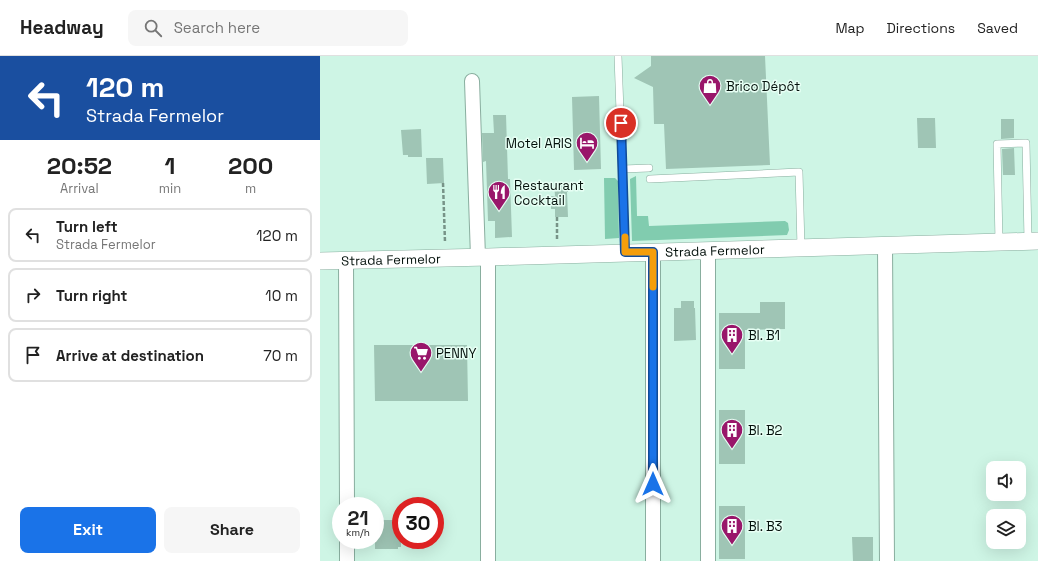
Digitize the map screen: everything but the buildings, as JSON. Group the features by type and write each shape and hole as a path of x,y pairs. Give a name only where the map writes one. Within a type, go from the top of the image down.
{"street":[{"path":"472,81 483,257 488,561"},
{"name":"Strada Fermelor","path":"320,260 483,257 1033,241"},
{"path":"885,246 887,561"},
{"path":"708,251 708,561"},
{"path":"653,252 653,561"},
{"path":"346,260 347,497"},
{"path":"347,549 347,561"}],"lane":[{"path":"618,56 625,252"},
{"path":"999,243 998,144 1026,143 1033,241"},
{"path":"622,169 649,168"},
{"path":"650,179 799,172 801,248"}],"path":[{"path":"443,183 445,242"},
{"path":"557,217 557,240"}],"green space":[{"path":"636,176 637,216 648,216 649,226 785,221 788,223 789,230 787,235 632,241 630,179"},
{"path":"604,178 615,178 618,181 619,238 605,239"}],"slow traffic":[{"path":"625,237 625,252 653,252 653,287"}],"place":[{"name":"Brico Dépôt","path":"710,106"},
{"name":"Motel ARIS","path":"587,162"},
{"name":"Restaurant Cocktail","path":"499,212"},
{"name":"Bl. B1","path":"732,354"},
{"name":"PENNY","path":"421,372"},
{"name":"Bl. B2","path":"732,450"},
{"name":"Bl. B3","path":"732,546"}],"route":[{"path":"621,123 625,252 653,252 653,484"}]}
